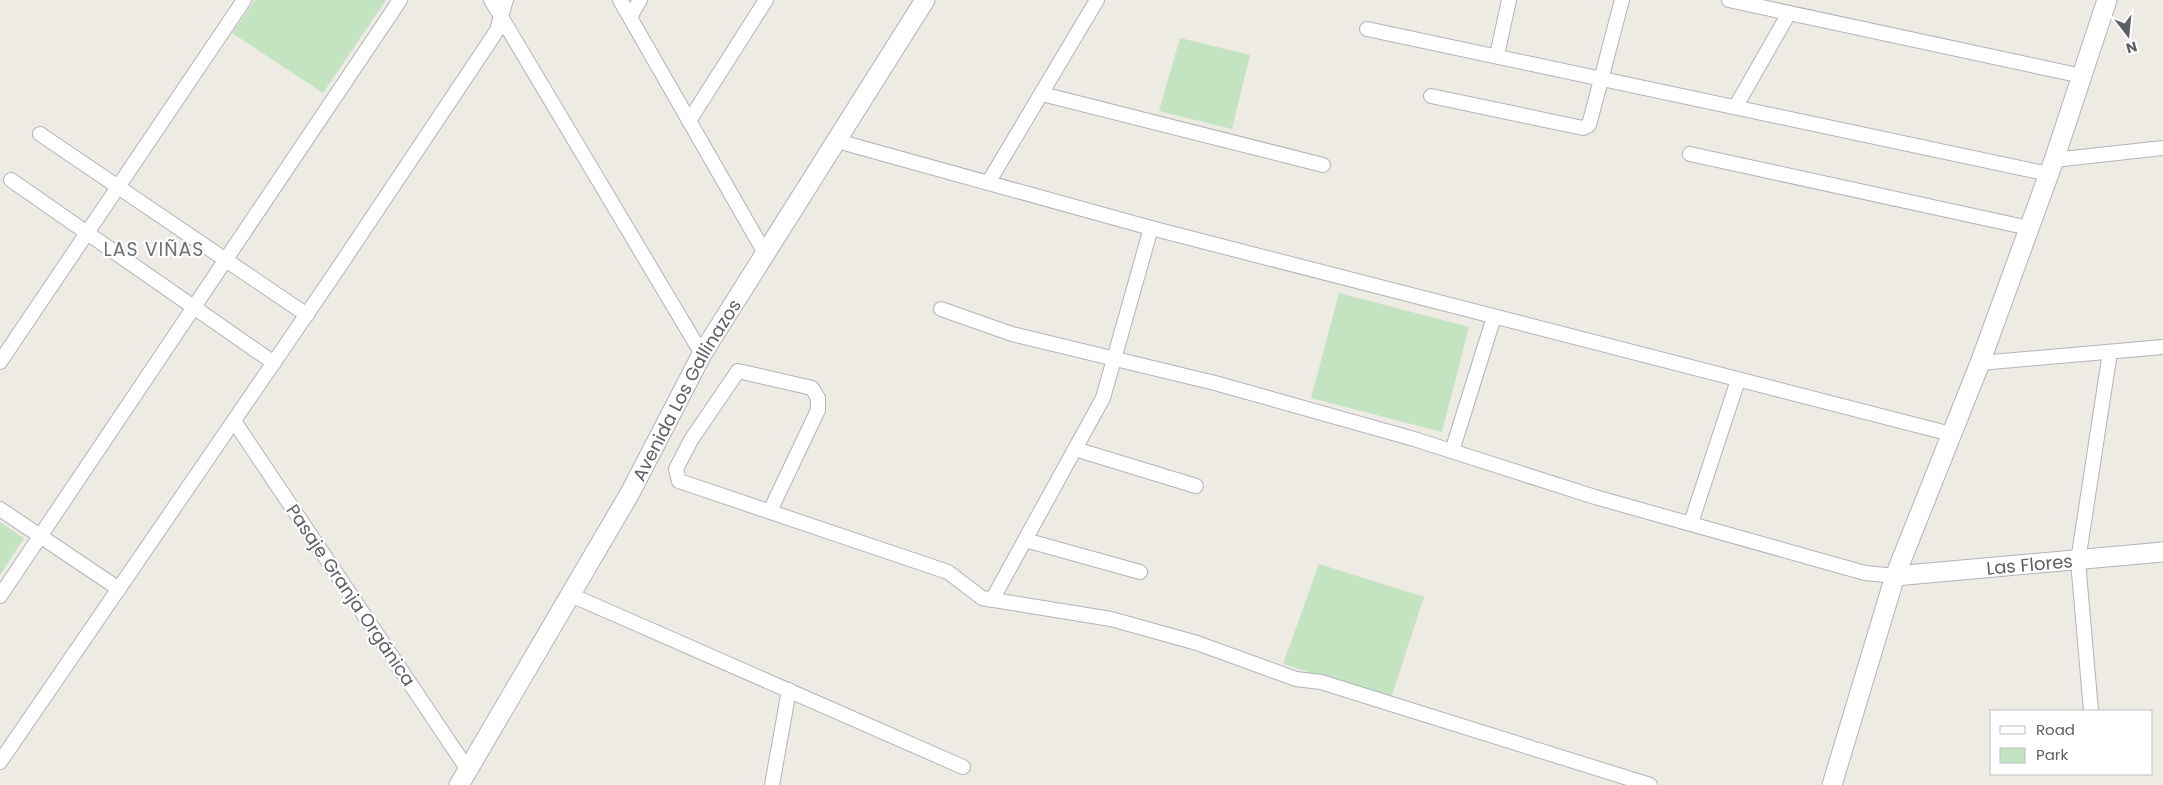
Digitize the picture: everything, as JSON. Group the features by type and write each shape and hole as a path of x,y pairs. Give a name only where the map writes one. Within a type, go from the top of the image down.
{"street":[{"path":"0,362 244,0"},
{"path":"0,596 400,0"},
{"path":"491,0 702,354"},
{"path":"0,762 274,363 497,30 506,0"},
{"path":"620,0 766,255"},
{"path":"630,17 640,0"},
{"path":"689,121 766,0"},
{"name":"Avenida Los Gallinazos","path":"464,778 630,493 702,354 841,142 926,0"},
{"path":"988,183 1097,0"},
{"path":"1497,55 1508,0"},
{"path":"1431,96 1584,128 1589,125 1622,0"},
{"path":"1728,0 2082,76"},
{"path":"1832,785 1895,576 1980,363 2051,167 2107,0"},
{"path":"1736,106 1789,13"},
{"path":"1367,29 1736,106 2051,167 2163,148"},
{"path":"1042,94 1323,165"},
{"path":"40,134 307,314"},
{"path":"841,142 1151,228 1951,434"},
{"path":"1690,154 2029,228"},
{"path":"11,180 274,363"},
{"path":"992,600 1103,398 1116,359 1151,228"},
{"path":"941,309 1012,334 1215,383 1452,451 1595,498 1691,523 1865,573 1895,576"},
{"path":"1452,451 1494,317"},
{"path":"1980,363 2163,347"},
{"path":"2091,710 2078,560 2110,352"},
{"path":"770,512 818,410 818,398 812,388 738,371 691,440 676,469 676,476 679,481 770,512 948,572 982,598 1121,621 1197,643 1296,679 1321,682 1650,785"},
{"path":"1691,523 1738,380"},
{"name":"Pasaje Granja Orgánica","path":"234,421 464,778"},
{"path":"1075,449 1196,486"},
{"path":"0,509 120,589"},
{"path":"1025,540 1140,572"},
{"name":"Las Flores","path":"1895,576 2163,552"},
{"path":"571,595 964,766"},
{"path":"772,785 789,690"}],"green space":[{"path":"255,0 386,0 323,93 232,33"},
{"path":"1180,38 1250,55 1232,129 1159,111"},
{"path":"1339,293 1469,327 1442,432 1311,398"},
{"path":"0,522 24,538 0,575"},
{"path":"1319,564 1424,597 1391,698 1283,664"}],"district":[{"name":"LAS VIÑAS","path":"154,249"}]}
